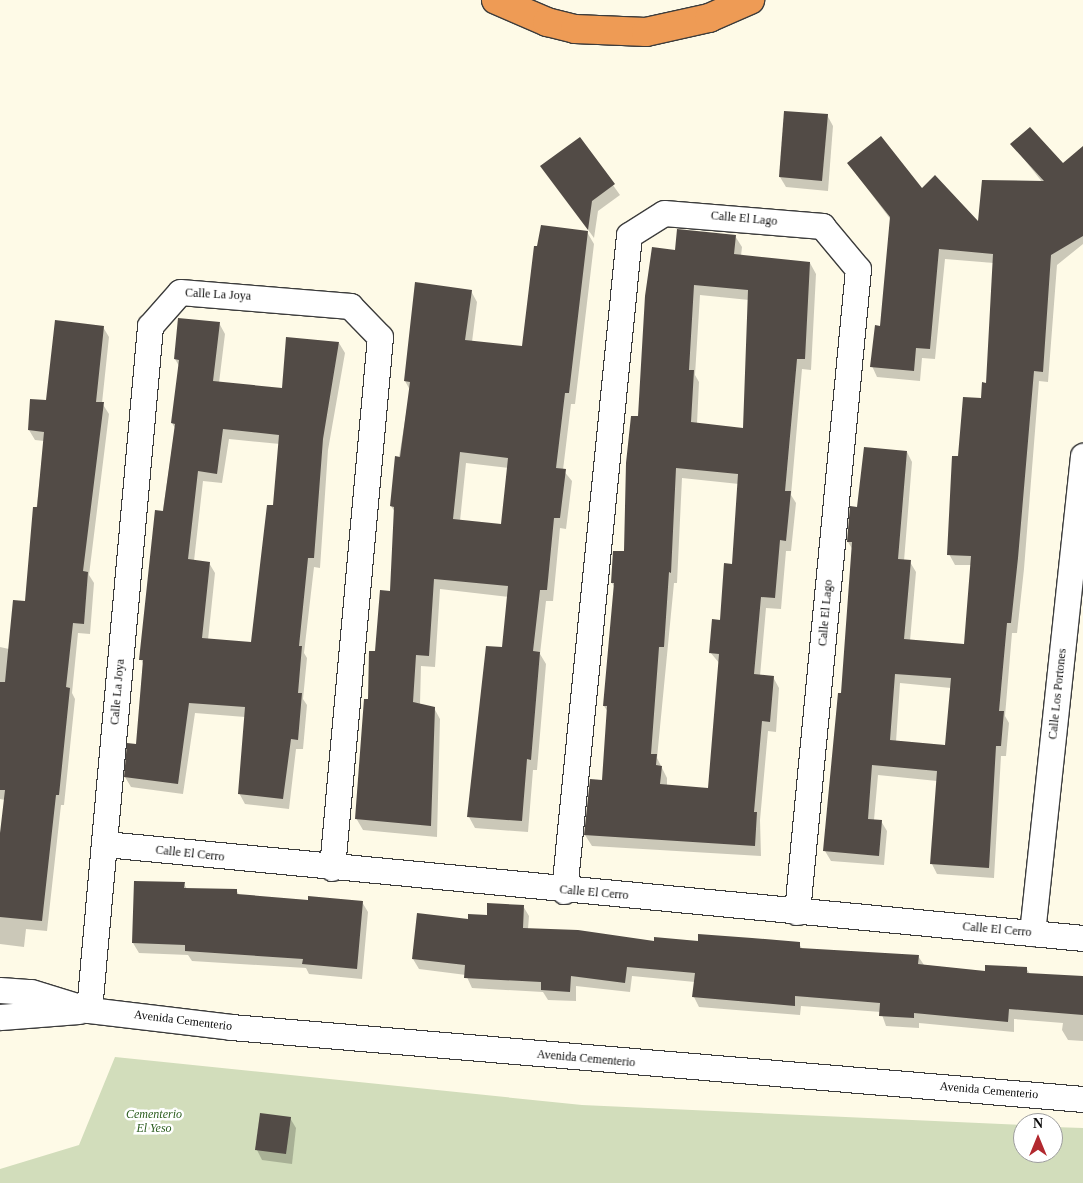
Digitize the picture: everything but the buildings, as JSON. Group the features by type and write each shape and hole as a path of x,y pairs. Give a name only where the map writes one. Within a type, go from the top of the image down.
{"highway":[{"path":"496,0 547,22 575,29 646,32 710,18 750,0"}],"street":[{"name":"Calle El Lago","path":"564,891 629,235 664,213 822,226 858,268 797,912"},
{"name":"Calle La Joya","path":"89,1010 150,326 180,292 230,294 350,306 380,337 332,868"},
{"name":"Calle Los Portones","path":"1032,933 1083,456"},
{"name":"Calle El Cerro","path":"104,844 564,891 1083,938"},
{"name":"Avenida Cementerio","path":"0,990 31,992 89,1010"},
{"name":"Avenida Cementerio","path":"0,1017 89,1010 419,1045 1083,1099"}],"green space":[{"name":"Cementerio El Yeso","path":"115,1057 582,1105 1013,1125 1013,1163 1063,1163 1063,1127 1083,1128 1083,1183 0,1183 0,1169 79,1145"}]}
